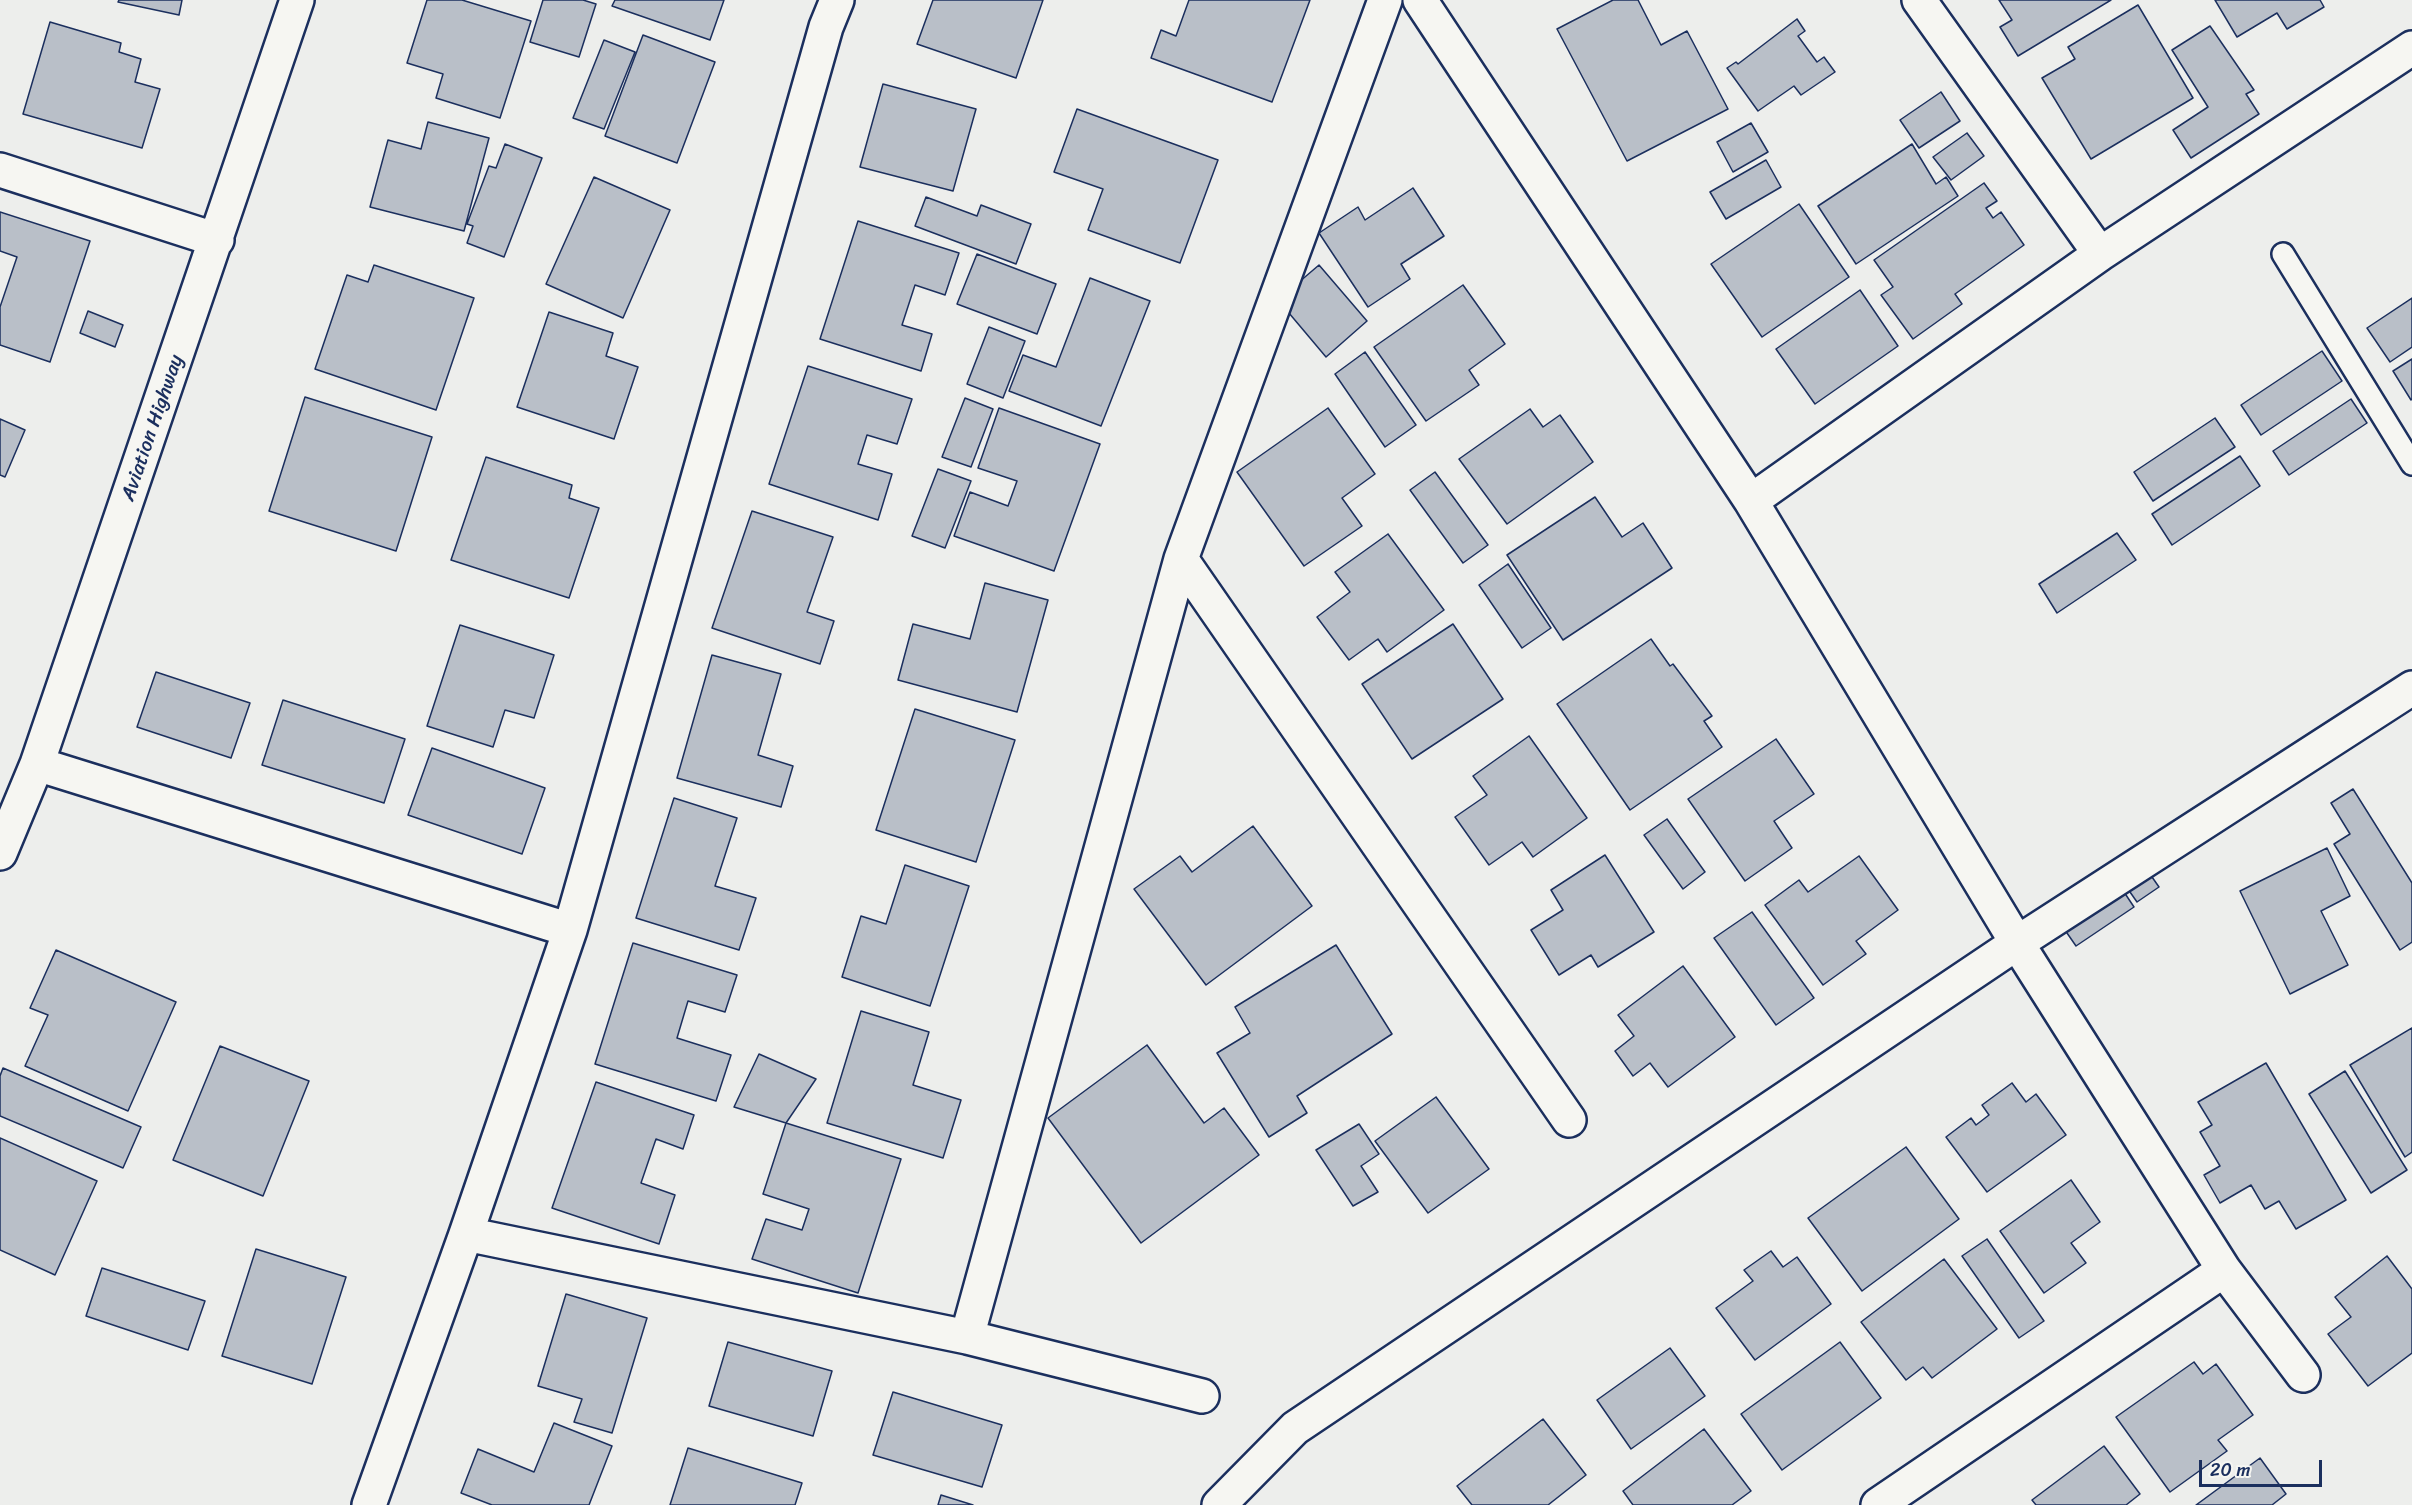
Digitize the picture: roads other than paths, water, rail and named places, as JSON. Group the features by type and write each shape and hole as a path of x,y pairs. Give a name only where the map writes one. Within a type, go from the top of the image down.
{"street":[{"name":"Aviation Highway","path":"0,853 37,764 297,0"},
{"path":"369,1505 466,1234 570,930 826,27 837,0"},
{"path":"967,1337 1181,559 1385,0"},
{"path":"1420,0 1751,501 2017,943 2224,1270 2303,1375"},
{"path":"1919,0 2100,254"},
{"path":"1751,501 2100,254 2412,48"},
{"path":"0,170 217,240"},
{"path":"1181,559 1569,1120"},
{"path":"1220,1505 1295,1428 2017,943 2412,688"},
{"path":"37,764 570,930"},
{"path":"466,1234 967,1337 1202,1396"},
{"path":"1878,1505 2224,1270"}],"lane":[{"path":"2283,254 2412,464"}]}
